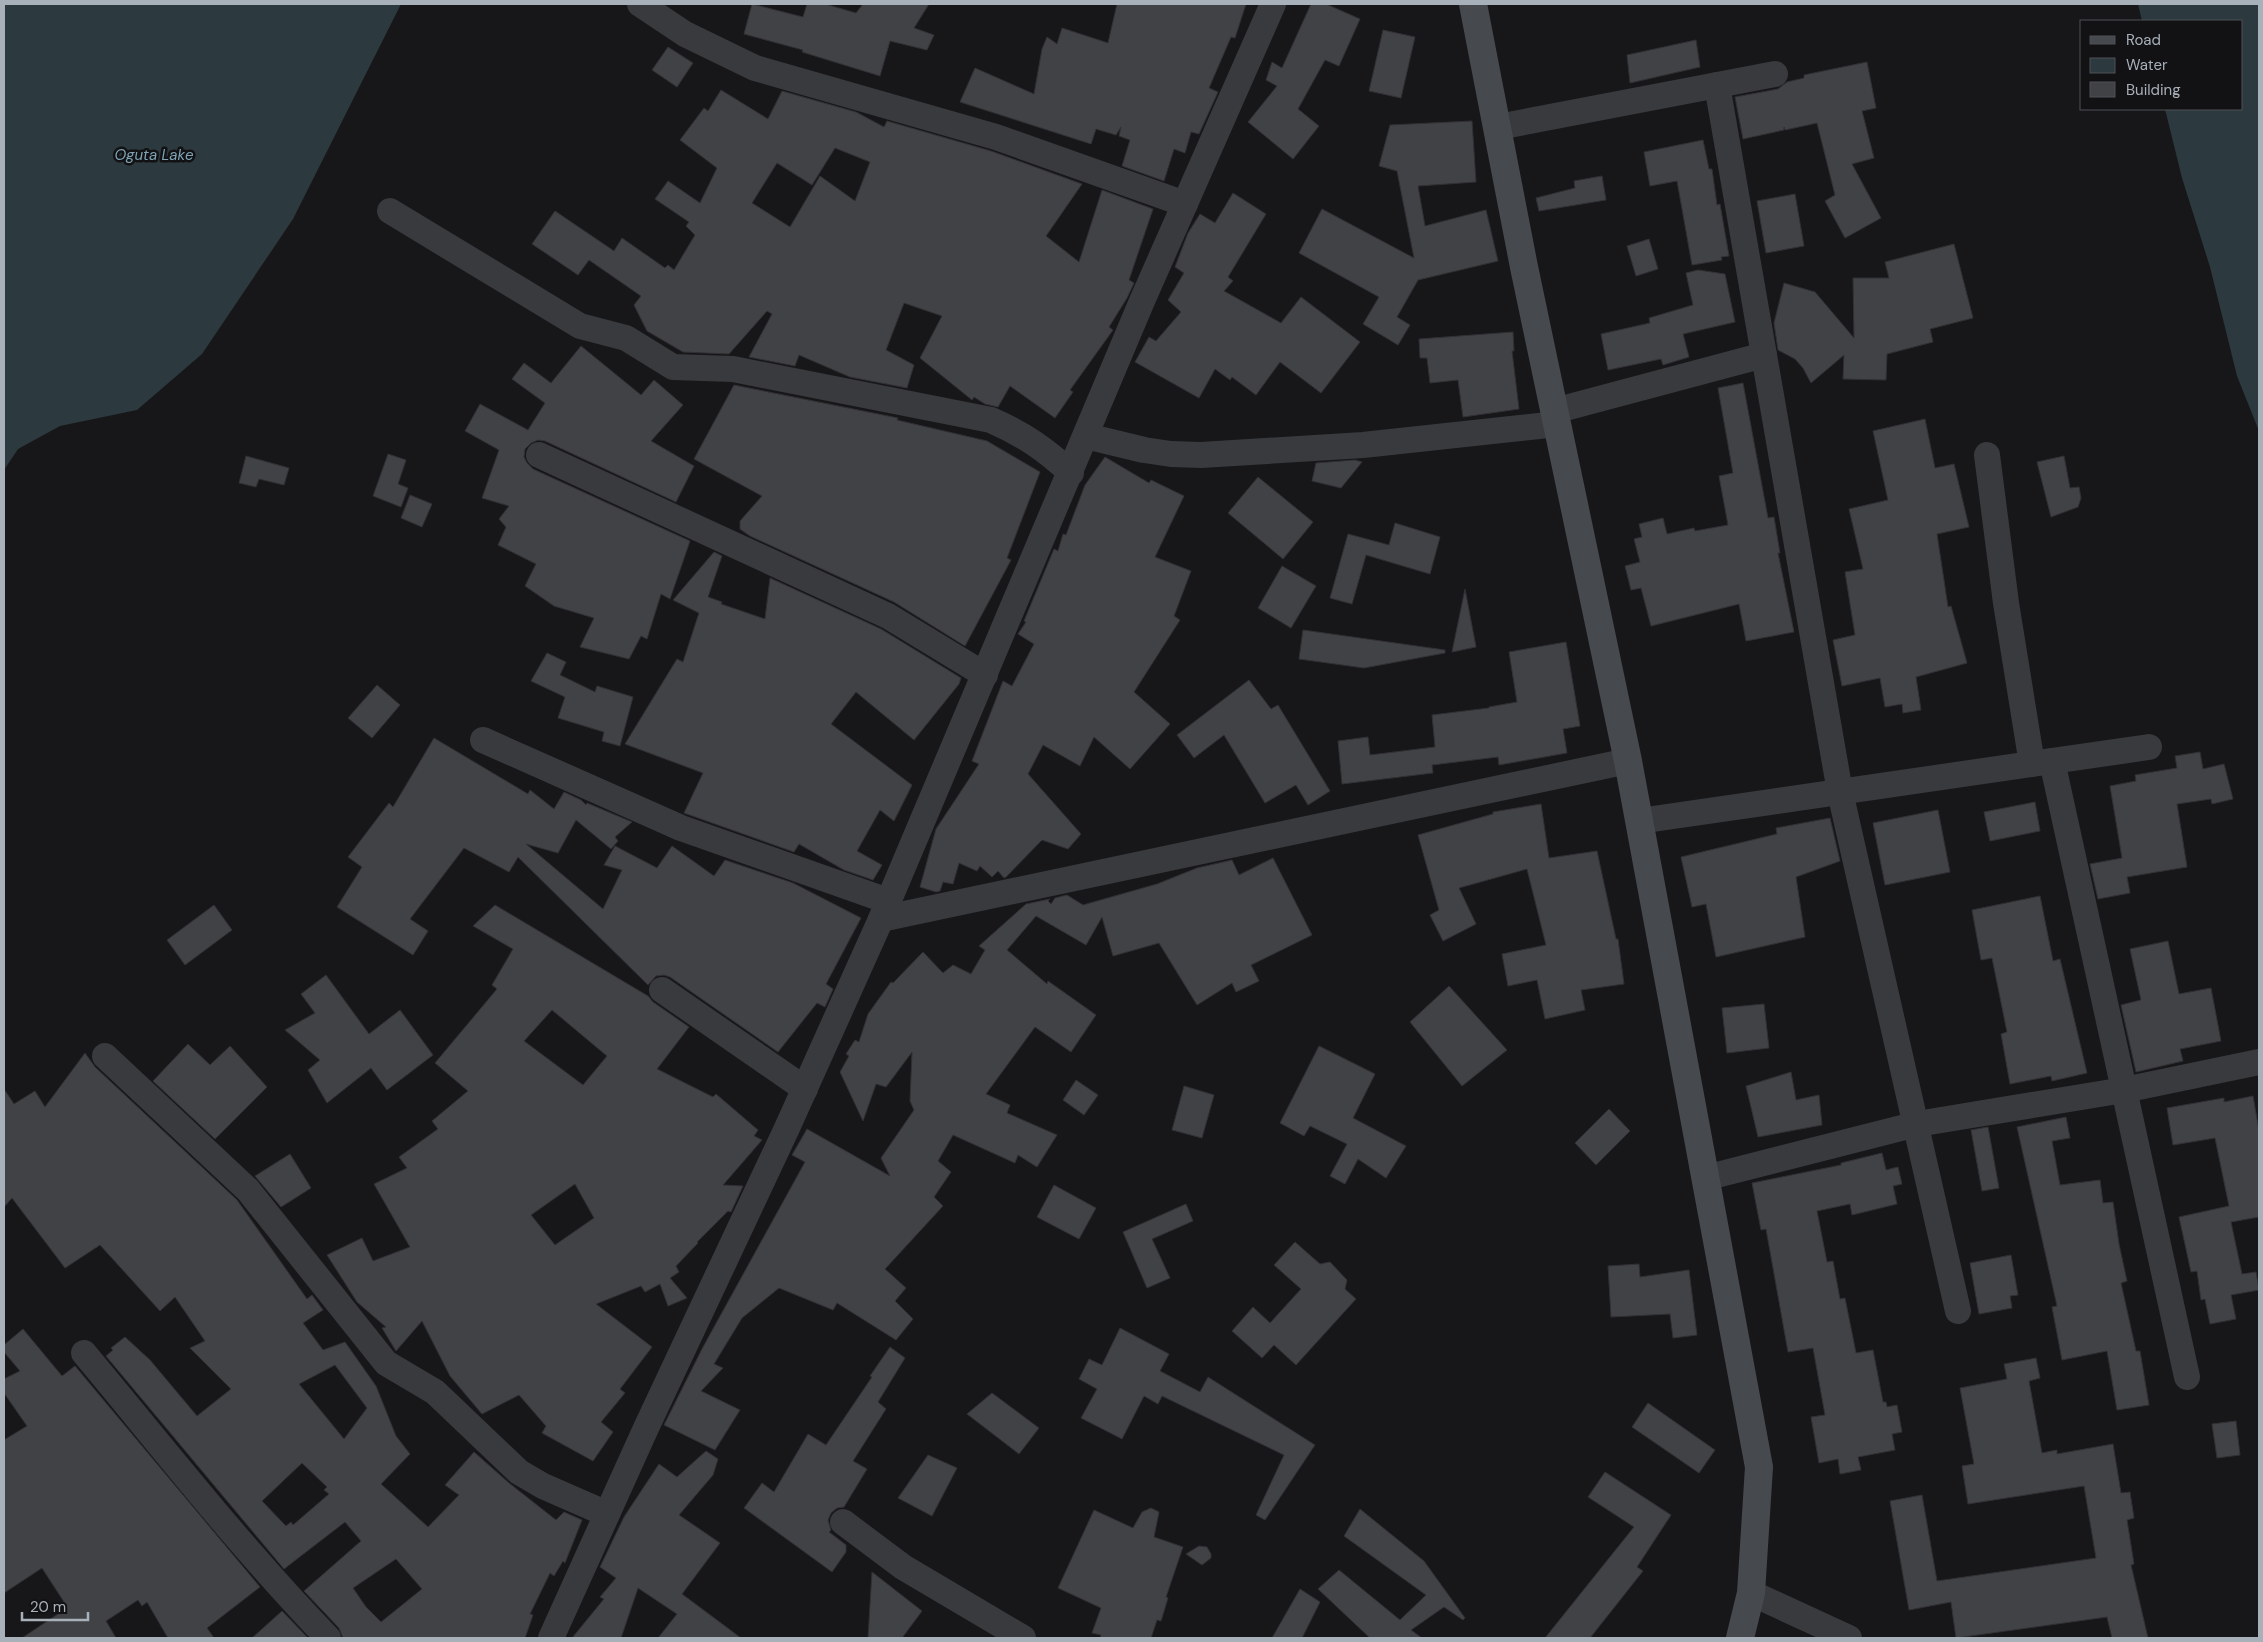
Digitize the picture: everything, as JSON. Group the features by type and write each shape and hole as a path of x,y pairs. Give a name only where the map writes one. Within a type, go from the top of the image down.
{"street":[{"path":"640,4 685,34 756,68 996,137 1185,204"},
{"path":"551,1638 805,1089 885,910 1185,204 1273,4"},
{"path":"1473,4 1524,267 1628,761 1759,1467 1751,1593 1740,1638"},
{"path":"1498,127 1775,74"},
{"path":"1717,85 1840,792 1958,1311"},
{"path":"390,211 580,326 626,338 673,366 733,369 991,420 1020,433 1045,449 1071,472"},
{"path":"1086,436 1144,450 1171,454 1201,455 1364,445 1555,418 1764,355"},
{"path":"539,455 888,616 985,675"},
{"path":"1988,455 2006,603 2042,763 2124,1090 2187,1377"},
{"path":"483,740 681,828 885,910 1628,761"},
{"path":"1638,821 2149,747"},
{"path":"662,990 805,1089"},
{"path":"105,1056 248,1190 386,1363 435,1392 519,1472 543,1486 607,1514"},
{"path":"1705,1178 1917,1124 2124,1090 2259,1062"},
{"path":"84,1354 298,1607 328,1638"},
{"path":"843,1522 903,1567 1023,1638"},
{"path":"1751,1593 1849,1638"}],"water":[{"name":"Oguta Lake","path":"4,4 401,4 293,219 202,354 137,410 60,426 18,449 4,470"},
{"path":"2138,4 2259,4 2259,431 2237,376 2210,267 2182,178 2165,110 2243,110 2243,20 2142,20"}],"building":[{"path":"752,4 803,17 807,4 825,4 856,13 863,4 929,4 914,28 934,35 927,50 890,41 880,76 802,52 803,50 744,34"},
{"path":"1117,4 1246,4 1235,38 1231,37 1209,88 1218,92 1199,134 1191,132 1185,153 1174,149 1164,181 1122,166 1130,140 1119,136 1121,127 1116,135 1096,129 1091,144 960,102 975,68 1034,94 1042,49 1047,37 1057,44 1062,28 1108,43"},
{"path":"1311,4 1326,4 1360,19 1339,66 1325,60 1298,109 1319,126 1293,159 1248,122 1277,86 1266,80 1272,62 1282,68"},
{"path":"1383,30 1415,37 1401,98 1369,91"},
{"path":"1696,40 1700,67 1630,83 1627,55"},
{"path":"668,47 693,63 677,87 652,70"},
{"path":"1867,62 1876,108 1862,111 1874,158 1852,164 1881,218 1845,238 1825,201 1835,195 1817,123 1785,130 1784,127 1784,130 1743,139 1735,97 1778,89 1787,82 1804,78 1804,75"},
{"path":"721,90 768,119 782,91 856,112 884,127 887,121 991,151 1082,184 1046,236 1079,262 1102,190 1153,209 1129,280 1134,283 1109,327 1113,330 1070,390 1073,392 1055,418 1010,386 998,407 985,404 974,397 972,400 920,358 942,316 904,303 886,350 914,365 907,388 850,377 799,355 795,366 749,357 772,314 767,311 729,354 683,352 647,331 634,305 641,296 589,260 578,275 532,244 555,211 614,251 622,238 665,268 668,265 674,270 695,235 686,226 689,222 655,199 668,181 700,203 717,168 680,140 704,108 708,111","holes":["835,148 870,162 855,201 820,176 790,227 752,203 777,163 812,185"]},
{"path":"1472,121 1476,182 1418,186 1425,226 1486,210 1498,261 1418,280 1397,317 1410,325 1398,345 1363,324 1379,297 1299,253 1322,209 1414,258 1397,171 1379,166 1390,125"},
{"path":"1703,140 1709,169 1712,169 1717,205 1720,204 1729,256 1721,257 1722,260 1692,265 1677,181 1650,186 1644,152"},
{"path":"1602,176 1606,200 1539,211 1536,198 1575,188 1574,181"},
{"path":"1233,193 1266,214 1228,277 1233,281 1224,291 1281,323 1301,297 1360,342 1321,393 1280,362 1256,395 1232,377 1230,380 1215,369 1199,398 1135,362 1149,337 1156,341 1181,312 1168,300 1184,273 1175,267 1188,233 1200,214 1215,223"},
{"path":"1795,194 1804,246 1766,253 1757,201"},
{"path":"1649,239 1658,269 1636,276 1627,246"},
{"path":"1954,244 1973,318 1930,329 1933,342 1887,354 1886,380 1843,379 1844,355 1811,383 1803,368 1795,359 1778,350 1774,323 1784,283 1815,292 1854,338 1853,278 1889,278 1885,262"},
{"path":"1698,270 1725,274 1735,322 1683,334 1689,357 1663,365 1661,359 1608,370 1601,334 1650,323 1649,318 1693,305 1686,273"},
{"path":"1513,332 1514,351 1512,351 1519,409 1463,417 1458,380 1430,383 1427,358 1420,358 1419,339"},
{"path":"581,346 641,395 654,380 683,405 651,441 694,466 676,502 545,441 538,440 531,443 525,449 524,457 533,469 690,541 670,599 661,594 647,639 641,636 629,659 580,647 594,618 554,606 525,586 536,564 498,545 506,527 499,519 509,506 482,498 499,450 465,431 480,404 528,430 545,403 512,379 524,363 551,383"},
{"path":"1743,383 1768,518 1774,517 1780,553 1778,553 1794,632 1746,641 1739,604 1651,626 1641,588 1631,590 1625,566 1640,562 1634,539 1642,537 1639,524 1663,518 1667,534 1694,528 1695,531 1728,525 1719,476 1733,473 1718,388"},
{"path":"734,385 898,418 897,420 987,441 1040,472 1007,558 1011,560 965,646 894,602 750,536 740,529 740,521 762,496 694,459"},
{"path":"1925,419 1935,468 1954,464 1969,527 1937,534 1948,607 1951,606 1967,663 1916,677 1921,710 1903,713 1902,704 1885,707 1880,678 1842,686 1833,640 1855,635 1845,572 1863,569 1849,509 1888,500 1873,431"},
{"path":"388,454 406,460 398,484 408,488 401,507 373,496"},
{"path":"246,456 289,468 284,485 259,479 256,487 239,483"},
{"path":"2064,456 2070,488 2079,487 2081,498 2078,507 2051,517 2037,462"},
{"path":"1105,457 1149,483 1151,480 1184,496 1155,557 1191,571 1174,616 1180,620 1134,692 1170,724 1130,769 1094,737 1080,766 1043,745 1028,774 1081,834 1068,849 1042,840 1004,878 998,871 992,877 980,866 977,871 959,863 953,884 943,882 940,891 936,892 920,887 936,829 979,764 972,761 1003,681 1012,686 1034,644 1018,634 1026,622 1024,621 1054,549 1058,551 1063,534 1066,535 1085,485"},
{"path":"1355,460 1362,462 1341,488 1312,481 1316,463"},
{"path":"1258,477 1313,522 1283,559 1228,513"},
{"path":"410,495 432,504 422,527 401,518"},
{"path":"1395,523 1440,537 1430,574 1366,555 1352,604 1330,598 1348,534 1389,545"},
{"path":"714,552 722,556 708,597 722,602 721,604 765,619 770,578 881,629 961,678 959,684 914,740 856,692 831,724 912,785 894,821 880,810 857,851 882,865 873,880 844,870 799,844 794,852 684,813 703,773 625,744 677,659 683,662 699,613 673,600"},
{"path":"1282,566 1316,586 1291,628 1258,608"},
{"path":"1465,589 1476,647 1452,652"},
{"path":"1303,630 1445,650 1445,653 1364,668 1299,659"},
{"path":"1566,642 1580,726 1563,729 1567,753 1499,765 1498,757 1432,765 1433,773 1342,784 1338,741 1368,737 1370,755 1435,747 1432,715 1489,708 1517,702 1509,652"},
{"path":"547,653 566,662 560,675 595,692 597,686 633,697 620,746 602,741 604,732 558,718 565,697 531,681"},
{"path":"1249,680 1271,709 1278,705 1330,791 1308,805 1296,785 1265,803 1224,735 1194,758 1177,735"},
{"path":"377,685 400,705 372,738 348,718"},
{"path":"434,738 528,794 530,790 554,809 564,792 581,800 586,805 587,803 632,822 615,837 618,841 611,849 576,820 558,853 526,844 603,909 622,870 604,865 615,846 657,868 672,846 714,876 725,860 793,883 861,918 826,984 833,989 825,1007 817,1003 778,1052 670,977 664,975 656,976 648,985 518,857 509,872 464,848 410,919 428,931 413,955 337,907 362,867 348,857 389,803 393,807"},
{"path":"2200,752 2203,769 2224,764 2233,799 2212,804 2211,799 2177,804 2187,867 2127,877 2130,893 2098,899 2090,864 2122,858 2110,786 2136,781 2135,775 2177,768 2175,756"},
{"path":"2035,802 2040,831 1990,841 1984,812"},
{"path":"1541,804 1549,858 1597,851 1616,939 1618,939 1624,984 1581,990 1585,1010 1545,1019 1537,980 1508,986 1502,954 1546,945 1527,869 1459,888 1476,924 1443,941 1430,915 1439,910 1418,835 1493,814 1493,812"},
{"path":"1938,810 1950,872 1885,885 1873,823"},
{"path":"1830,818 1840,861 1796,877 1805,937 1716,957 1706,904 1692,907 1681,857 1777,834 1776,828"},
{"path":"1273,858 1312,935 1251,965 1259,981 1236,992 1232,983 1197,1005 1159,943 1113,956 1102,917 1086,945 1036,916 1007,950 1047,984 1048,981 1096,1015 1071,1052 1035,1027 986,1094 1010,1105 1007,1113 1057,1135 1037,1167 1018,1155 1015,1163 953,1135 938,1161 951,1172 934,1197 943,1206 885,1269 906,1288 895,1301 913,1319 896,1340 837,1303 833,1310 779,1288 742,1318 714,1364 723,1368 701,1391 740,1410 715,1450 664,1425 703,1347 805,1162 792,1155 807,1129 890,1176 881,1158 914,1110 910,1101 912,1052 886,1087 876,1084 863,1121 840,1072 849,1056 846,1054 855,1040 859,1042 868,1014 891,982 893,983 923,952 943,973 953,965 971,974 985,950 979,946 1026,904 1050,899 1048,901 1051,904 1055,898 1067,895 1083,905 1157,884 1197,868 1232,860 1239,875"},
{"path":"2040,896 2053,961 2060,959 2087,1073 2052,1081 2051,1076 2010,1084 2001,1034 2007,1032 1992,958 1981,960 1972,910"},
{"path":"214,905 232,930 185,965 167,940"},
{"path":"495,905 648,996 653,1002 689,1027 657,1069 713,1097 716,1094 758,1130 754,1136 762,1140 723,1185 743,1186 731,1212 728,1211 697,1242 676,1266 679,1272 670,1278 687,1298 668,1306 660,1284 645,1292 641,1286 596,1304 652,1347 620,1389 625,1393 601,1422 613,1432 593,1461 542,1433 546,1426 519,1395 482,1414 450,1376 422,1321 396,1351 382,1328 386,1327 357,1302 327,1255 362,1238 373,1261 410,1247 374,1184 407,1168 399,1157 438,1129 432,1121 468,1091 435,1063 497,989 492,985 513,949 473,926","holes":["552,1010 607,1056 583,1085 524,1041","575,1184 594,1218 555,1245 531,1215"]},
{"path":"2168,941 2179,994 2211,988 2221,1041 2180,1049 2183,1061 2136,1072 2121,1005 2141,1000 2130,949"},
{"path":"326,975 369,1034 400,1010 433,1055 387,1090 371,1068 327,1103 308,1070 320,1060 285,1030 315,1013 301,994"},
{"path":"1449,986 1507,1050 1462,1086 1410,1022"},
{"path":"1764,1004 1769,1048 1727,1053 1722,1008"},
{"path":"188,1044 210,1065 230,1046 267,1087 215,1139 153,1081"},
{"path":"1319,1046 1375,1074 1353,1118 1406,1146 1386,1178 1358,1159 1345,1184 1330,1176 1347,1144 1310,1126 1304,1136 1280,1123"},
{"path":"85,1053 95,1067 237,1200 307,1299 312,1295 323,1310 303,1323 323,1350 345,1342 376,1386 396,1436 410,1454 381,1484 428,1527 459,1495 445,1485 474,1452 509,1483 556,1520 564,1512 582,1520 565,1563 563,1561 554,1576 550,1573 530,1614 533,1615 525,1638 343,1638 339,1628 304,1591 361,1541 345,1522 284,1569 106,1356 113,1350 111,1348 125,1337 150,1360 197,1416 231,1389 190,1348 205,1341 175,1297 160,1311 100,1245 65,1268 12,1198 4,1207 4,1089 14,1104 35,1091 45,1107","holes":["335,1365 367,1408 344,1439 299,1384","302,1463 327,1487 324,1490 329,1494 293,1525 291,1522 286,1526 262,1501","396,1559 422,1589 381,1622 366,1607 353,1588"]},
{"path":"1791,1072 1796,1100 1819,1095 1822,1125 1758,1137 1746,1086"},
{"path":"1076,1080 1098,1095 1084,1115 1063,1100"},
{"path":"1184,1086 1214,1095 1202,1138 1172,1130"},
{"path":"2253,1096 2259,1131 2259,1217 2231,1222 2242,1274 2256,1272 2259,1290 2231,1295 2236,1319 2210,1324 2205,1299 2201,1300 2197,1271 2191,1272 2179,1217 2229,1206 2215,1138 2173,1145 2167,1108 2224,1098 2224,1102"},
{"path":"1609,1109 1630,1131 1596,1165 1575,1143"},
{"path":"2066,1117 2070,1138 2052,1141 2060,1185 2100,1180 2103,1203 2113,1202 2127,1281 2121,1283 2136,1351 2140,1351 2149,1405 2117,1410 2107,1351 2062,1360 2052,1307 2057,1306 2017,1127"},
{"path":"1988,1127 1999,1188 1982,1191 1971,1130"},
{"path":"1882,1153 1886,1170 1898,1167 1902,1184 1893,1186 1897,1204 1852,1215 1850,1204 1817,1211 1827,1262 1833,1261 1840,1299 1845,1298 1856,1353 1873,1350 1883,1402 1886,1402 1887,1407 1897,1405 1902,1432 1892,1434 1895,1450 1858,1457 1861,1470 1840,1474 1838,1459 1819,1463 1811,1417 1825,1415 1813,1348 1788,1352 1766,1229 1761,1230 1752,1183 1841,1165 1841,1163"},
{"path":"290,1154 311,1188 281,1207 255,1176"},
{"path":"1054,1185 1096,1208 1079,1239 1037,1217"},
{"path":"1186,1204 1193,1221 1152,1239 1170,1278 1147,1288 1123,1232"},
{"path":"1295,1242 1320,1264 1330,1262 1347,1280 1345,1289 1356,1299 1296,1365 1274,1345 1262,1358 1232,1331 1253,1307 1270,1323 1301,1289 1274,1265"},
{"path":"2011,1255 2018,1295 2010,1296 2012,1308 1979,1314 1970,1263"},
{"path":"1639,1264 1640,1277 1689,1270 1697,1335 1673,1338 1670,1314 1611,1317 1608,1266"},
{"path":"1120,1328 1169,1354 1160,1371 1200,1392 1208,1377 1315,1445 1265,1520 1256,1515 1284,1455 1162,1396 1158,1404 1144,1396 1122,1439 1081,1418 1097,1389 1079,1379 1089,1359 1102,1365"},
{"path":"23,1329 62,1376 75,1366 260,1587 207,1628 214,1638 168,1638 147,1602 142,1606 138,1600 106,1621 116,1638 22,1638 61,1612 60,1609 66,1605 42,1568 4,1593 4,1440 27,1426 4,1393 4,1379 20,1371 4,1352 4,1345"},
{"path":"890,1347 905,1358 878,1402 886,1409 853,1461 867,1469 844,1507 837,1508 831,1513 828,1520 831,1530 829,1532 846,1545 846,1552 832,1572 744,1508 762,1483 774,1492 808,1434 826,1445"},
{"path":"2036,1358 2040,1378 2029,1381 2042,1453 2057,1450 2057,1454 2113,1444 2121,1493 2130,1492 2134,1518 2127,1520 2134,1564 2131,1565 2148,1638 2112,1638 2107,1617 1956,1638 1951,1602 1909,1610 1890,1501 1922,1495 1937,1581 2096,1558 2084,1486 1968,1504 1962,1466 1974,1464 1960,1388 2007,1379 2004,1364"},
{"path":"992,1393 1039,1428 1019,1454 967,1414"},
{"path":"1648,1403 1715,1450 1699,1473 1632,1427"},
{"path":"2236,1421 2240,1455 2217,1458 2212,1424"},
{"path":"706,1451 718,1459 713,1475 679,1515 720,1543 682,1594 741,1638 658,1638 677,1614 638,1588 621,1638 572,1638 604,1599 600,1597 616,1578 600,1567 624,1517 659,1464 677,1477"},
{"path":"928,1455 957,1468 932,1516 898,1498"},
{"path":"1605,1472 1671,1515 1637,1567 1643,1571 1590,1638 1545,1638 1634,1527 1588,1497"},
{"path":"1151,1508 1159,1512 1154,1537 1183,1547 1166,1597 1168,1598 1161,1621 1157,1620 1151,1638 1100,1638 1101,1635 1092,1633 1101,1608 1058,1588 1094,1510 1133,1528 1142,1512"},
{"path":"1360,1509 1424,1561 1465,1618 1463,1620 1444,1607 1411,1630 1422,1638 1370,1638 1318,1589 1339,1570 1400,1620 1426,1595 1344,1536"},
{"path":"1199,1546 1207,1547 1211,1554 1211,1558 1202,1565 1186,1554"},
{"path":"872,1572 922,1611 902,1638 868,1638"},
{"path":"1300,1589 1320,1602 1302,1638 1272,1638"},
{"path":"282,1611 308,1638 252,1638"}]}
